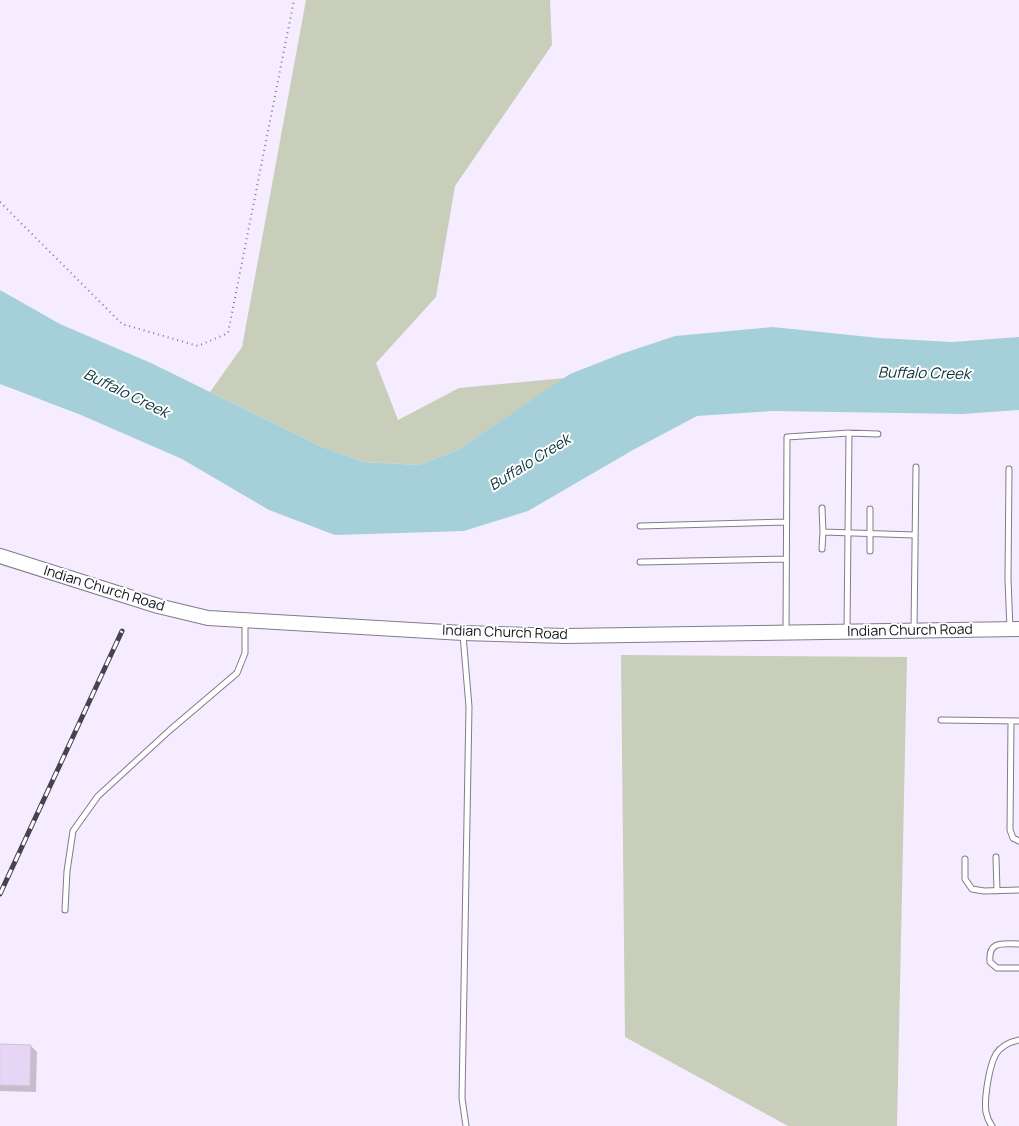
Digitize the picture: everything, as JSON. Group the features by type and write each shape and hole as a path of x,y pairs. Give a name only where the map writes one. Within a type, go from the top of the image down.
{"street":[{"name":"Indian Church Road","path":"0,556 158,606 208,618 463,633 565,636 1014,629"}],"lane":[{"path":"847,632 849,433"},
{"path":"786,633 787,437 849,433 878,434"},
{"path":"914,631 916,466"},
{"path":"1009,469 1008,579 1014,629"},
{"path":"822,508 822,549"},
{"path":"870,509 870,551"},
{"path":"640,526 786,522"},
{"path":"823,532 915,535"},
{"path":"640,562 786,559"},
{"path":"66,910 67,871 73,831 98,796 170,730 237,674 245,653 245,620"},
{"path":"463,633 469,707 462,1098 466,1126"},
{"path":"941,720 1019,721"},
{"path":"1011,721 1010,830 1013,838 1019,841"},
{"path":"996,857 997,891"},
{"path":"965,859 965,879 972,889 1019,890"},
{"path":"1019,944 999,944 991,949 989,954 990,962 997,968 1019,968"},
{"path":"992,1126 988,1121 986,1112 986,1096 996,1054 1009,1043 1019,1040"}],"path":[{"path":"0,202 122,324 198,346 228,333 294,0"}],"shaded area":[{"path":"306,0 550,0 552,45 455,186 436,297 376,363 398,420 459,388 565,378 456,451 418,465 364,462 320,446 210,392 242,347"},
{"path":"621,655 907,657 897,1126 788,1126 625,1037"}],"water":[{"name":"Buffalo Creek","path":"0,290 60,324 151,363 320,446 364,462 418,465 456,451 570,374 675,336 773,327 879,338 952,342 1019,337 1019,410 962,414 773,411 697,416 633,450 528,511 464,531 335,535 269,510 182,459 81,415 0,384"}],"building":[{"path":"0,1044 31,1045 30,1086 0,1085"}],"railway":[{"path":"0,894 122,631"}]}
